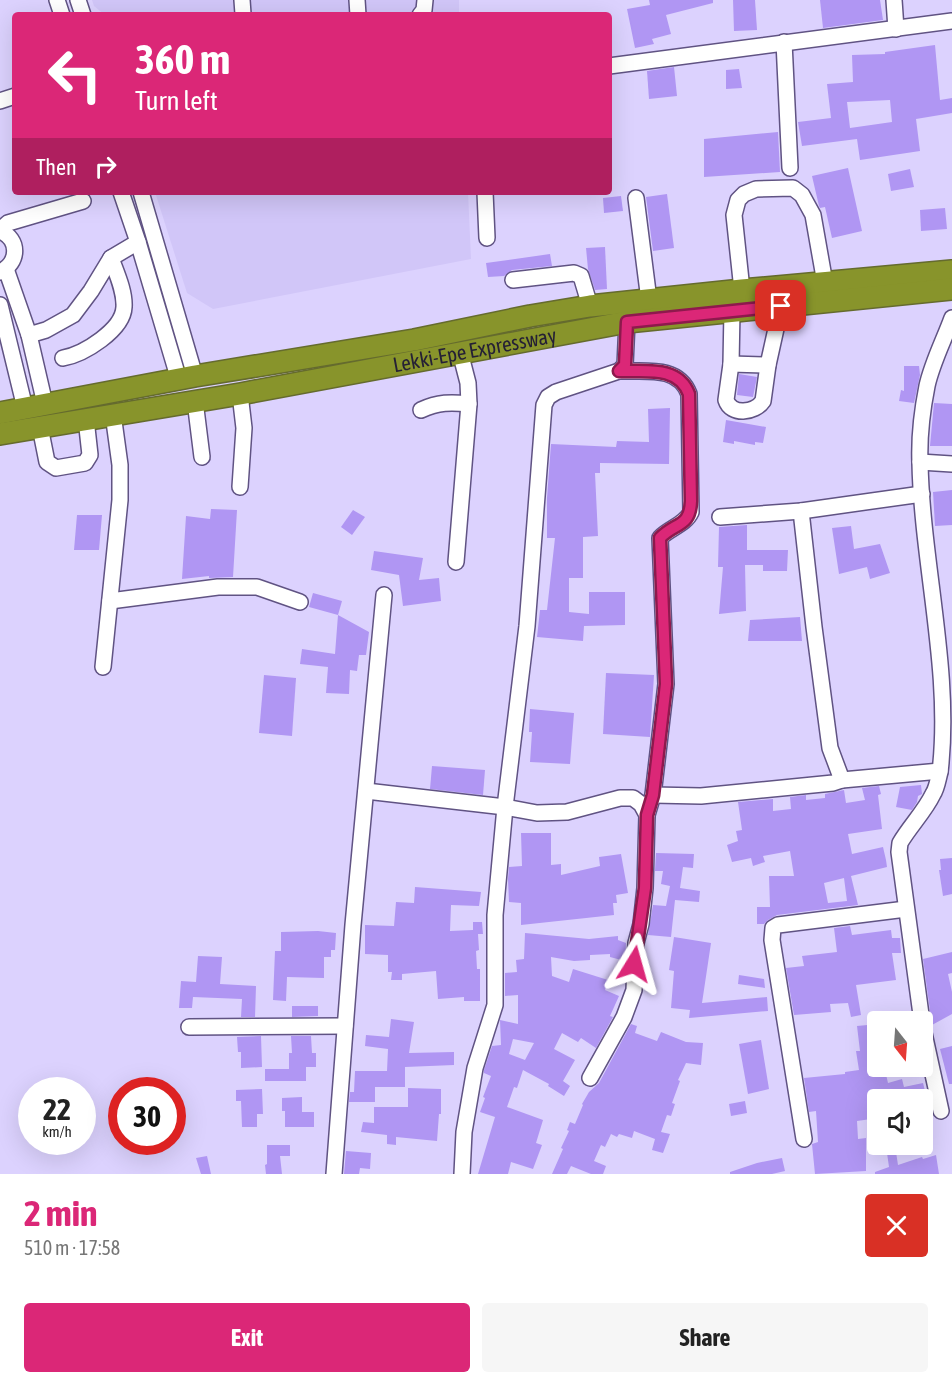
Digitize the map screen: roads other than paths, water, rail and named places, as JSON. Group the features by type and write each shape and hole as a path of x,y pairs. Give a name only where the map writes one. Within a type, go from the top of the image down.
{"highway":[{"name":"Lekki-Epe Expressway","path":"0,434 377,368 414,351 530,316 590,306 952,271"},
{"name":"Lekki-Epe Expressway","path":"0,413 187,378 366,349 460,352 627,322 952,289"}],"street":[{"path":"894,0 896,29"},
{"path":"612,66 952,21"},
{"path":"784,42 790,168"},
{"path":"742,290 735,207 744,194 756,189 793,188 802,195 813,215 825,283"},
{"path":"122,195 166,335 187,378"},
{"path":"142,195 182,331 187,378"},
{"path":"485,195 487,238"},
{"path":"636,198 649,300"},
{"path":"35,406 29,335 3,270 14,257 15,249 9,236 0,230 8,223 83,201"},
{"path":"29,335 46,330 73,315 111,258 138,242"},
{"path":"63,358 77,355 95,345 124,312 124,296 111,258"},
{"path":"513,280 574,273 581,276 590,306"},
{"path":"0,305 35,406"},
{"path":"732,311 731,364 727,404 743,411 754,410 762,404 781,306"},
{"path":"619,371 625,365 627,322"},
{"path":"920,1011 898,852 900,843 933,794 947,750 951,716 950,660 922,494 920,462 921,430 927,385 951,322"},
{"path":"166,335 182,331"},
{"path":"456,562 469,404 468,382 460,352"},
{"path":"731,364 768,365"},
{"path":"462,1174 464,1132 475,1068 495,1005 495,915 505,807 527,626 544,405 548,397 556,392 619,371 665,373 676,376 685,383 689,394 691,512 688,520 660,538 666,684 653,795 647,815 645,888 641,924 636,943 634,990 624,1017 590,1077"},
{"path":"240,393 244,429 240,487"},
{"path":"195,401 202,457"},
{"path":"421,410 432,405 450,402 469,404"},
{"path":"103,667 120,500 120,465 113,414"},
{"path":"40,427 47,462 51,466 56,468 85,463 90,455 86,419"},
{"path":"920,462 952,464"},
{"path":"720,517 801,511 922,494"},
{"path":"801,511 830,748 842,780"},
{"path":"110,601 218,587 257,587 300,602"},
{"path":"334,1174 384,595"},
{"path":"653,795 701,796 940,771"},
{"path":"366,790 537,813 567,812 620,798 633,798 641,804 647,815"},
{"path":"804,1139 772,940 773,928 777,925 906,909"},
{"path":"189,1027 345,1026"},
{"path":"933,1077 940,1111"}]}
